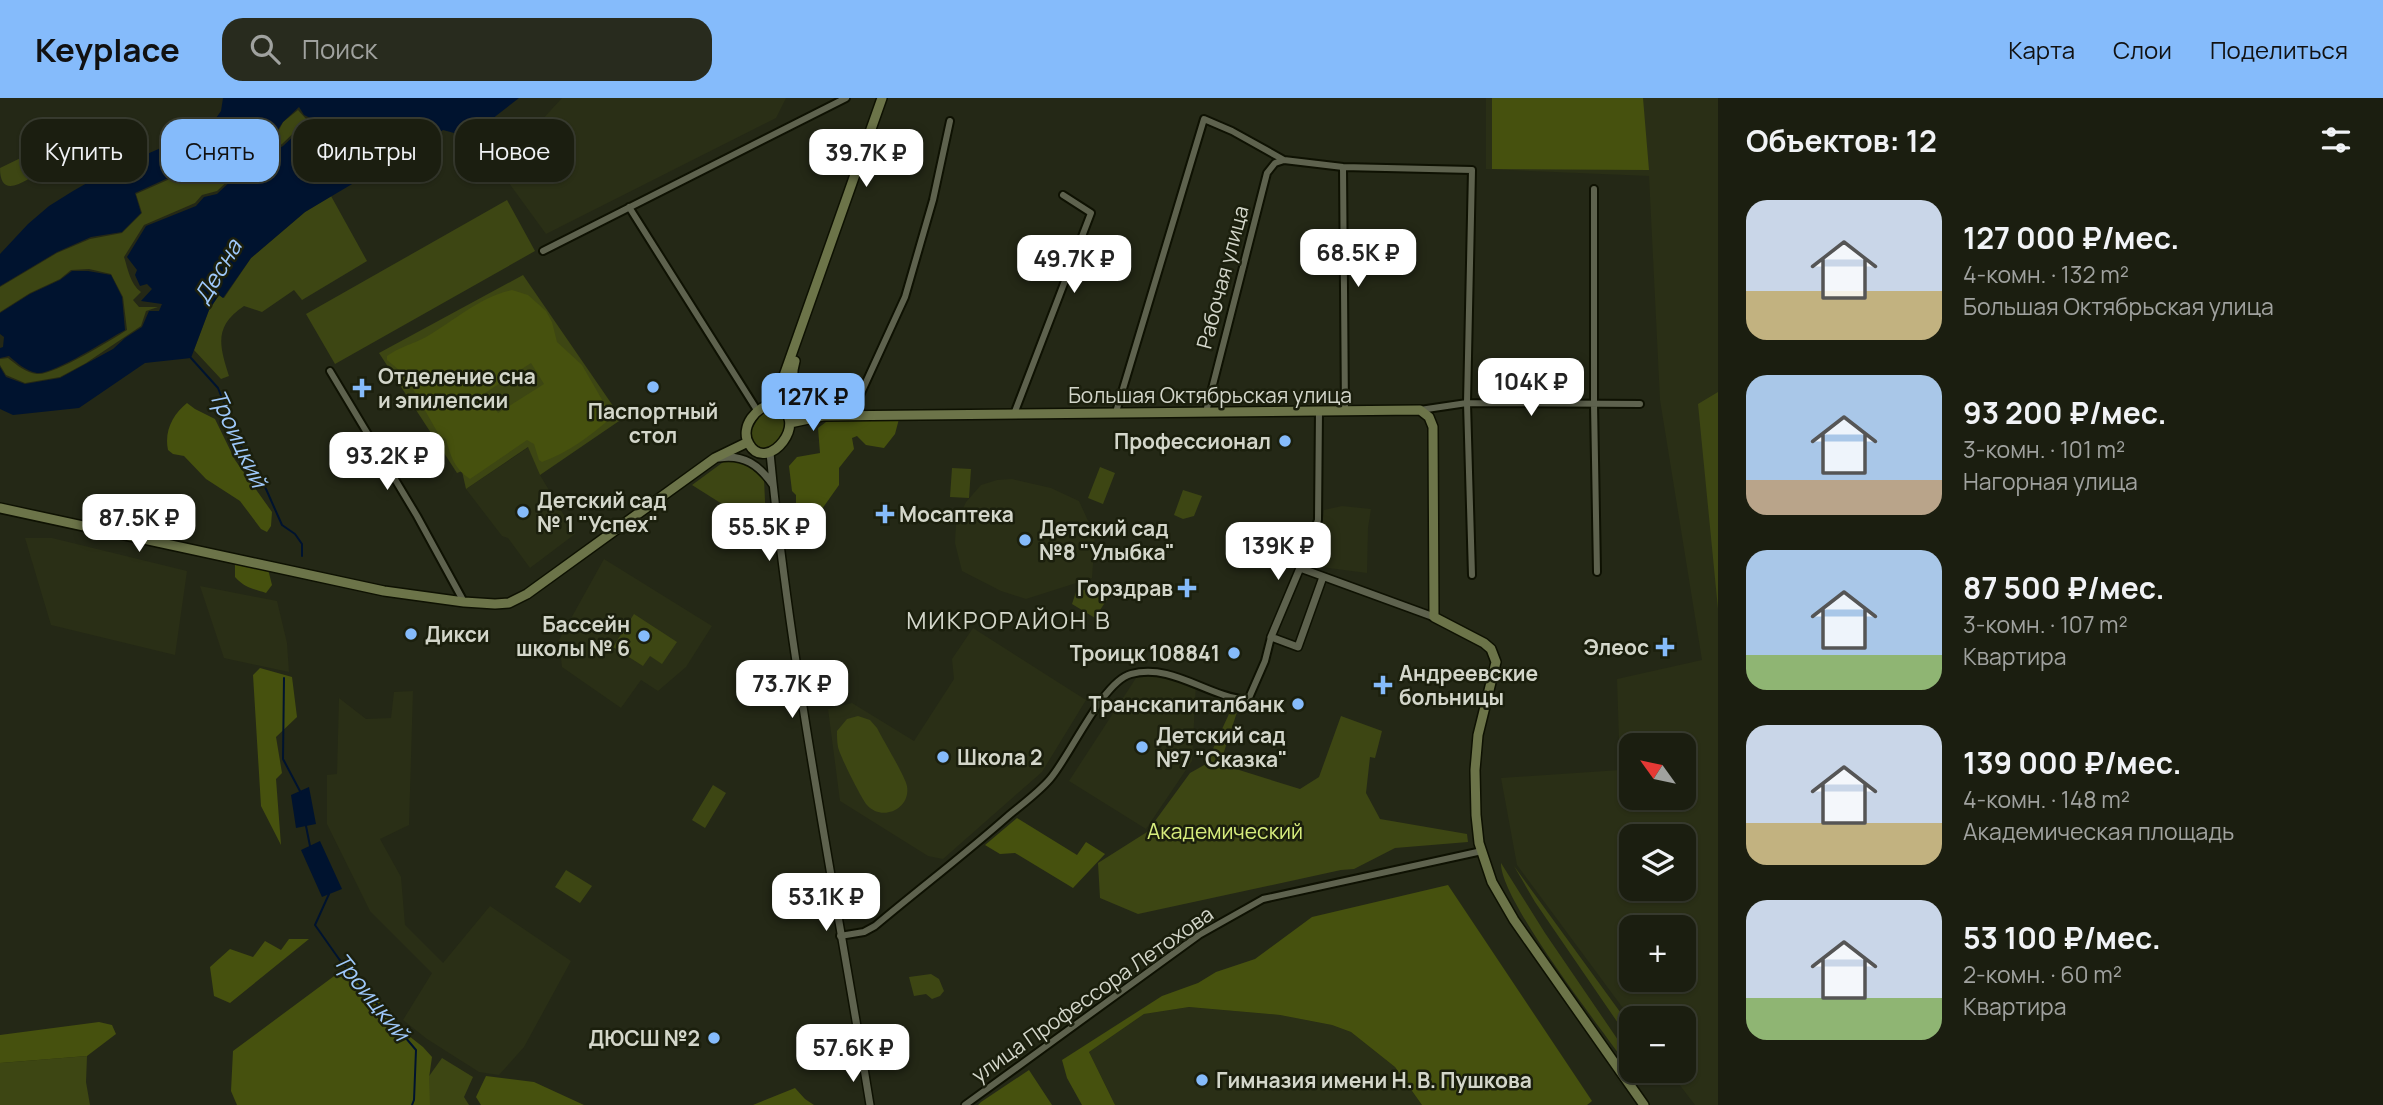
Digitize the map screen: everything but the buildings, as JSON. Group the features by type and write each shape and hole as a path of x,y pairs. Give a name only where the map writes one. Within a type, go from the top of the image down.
{"main road":[{"path":"774,404 882,98"},
{"path":"798,337 799,346 791,373 795,391 807,406 835,415"},
{"path":"774,404 783,408 790,423 780,445 770,453 755,451 748,442 746,430 757,410 764,405 774,404"},
{"path":"1420,410 1429,417 1433,427 1434,617 1484,643 1495,655 1495,672 1481,718 1475,770 1476,815 1482,850 1492,882 1514,920 1644,1105"},
{"name":"Большая Октябрьская улица","path":"790,423 823,415 1420,410"},
{"path":"0,508 384,591 464,602 509,603 597,545 715,458 748,442"}],"street":[{"path":"543,251 846,98"},
{"path":"1116,412 1204,119 1233,131 1284,160 1343,167 1472,170 1467,403 1472,575"},
{"path":"851,415 905,297 933,200 950,121"},
{"name":"Рабочая улица","path":"1206,412 1268,173 1275,163 1284,160"},
{"path":"1343,167 1345,411"},
{"path":"1594,189 1597,572"},
{"path":"1014,414 1091,213 1063,195"},
{"path":"629,207 757,410"},
{"path":"330,371 417,516 464,602"},
{"path":"1420,410 1467,403 1640,404"},
{"path":"840,936 864,932 875,926 1050,779 1095,709 1114,685 1129,674 1165,672 1231,699 1248,700 1318,520 1319,411"},
{"path":"770,453 797,664 870,1105"},
{"path":"715,458 731,456 749,460 758,466 773,486"},
{"path":"1300,568 1434,617"},
{"path":"1271,637 1298,647 1323,577"},
{"name":"улица Профессора Летохова","path":"965,1105 1199,935 1263,899 1482,850"}],"shaded area":[{"path":"562,98 786,98 776,118 546,234 508,182 574,182 574,119 543,119"},
{"path":"1486,98 1718,98 1718,1105 1695,1105 1678,1083 1696,1083 1696,1006 1621,1006 1517,865 1501,778 1619,770 1619,810 1696,810 1696,733 1619,733 1619,740 1617,679 1702,660 1660,400 1649,176 1486,169"},
{"name":"Детский сад № 1 \"Успех\"","path":"529,447 540,475 575,534 530,568 466,489"},
{"name":"Детский сад №8 \"Улыбка\"","path":"1012,479 1051,488 1079,501 1095,536 1092,578 1026,599 1001,591 962,571 955,543 956,523 966,502 981,485"},
{"path":"1342,506 1371,509 1367,573 1321,567 1314,561 1324,510"},
{"path":"25,538 52,538 187,571 175,655 51,625"},
{"path":"604,559 712,626 686,667 658,691 641,680 621,708 562,667 561,658 554,649"},
{"path":"200,586 277,601 287,643 289,672 224,658"},
{"name":"Школа 2","path":"973,628 1086,700 1042,772 943,859 928,856 840,801 828,709 852,703 914,741 954,679 952,659"},
{"name":"Детский сад №7 \"Сказка\"","path":"1168,674 1196,684 1192,761 1146,829 1069,781 1136,678"},
{"path":"413,691 409,825 380,839 401,877 405,925 443,963 490,906 571,961 524,1047 499,1075 479,1072 427,1039 403,1020 432,973 370,911 327,824 327,775 337,774 339,698 366,719 391,718 394,692"},
{"path":"1189,1007 1280,1015 1332,1025 1351,1032 1395,1067 1422,1105 1115,1105 1089,1052 1144,1014"}],"green space":[{"path":"1492,98 1643,98 1649,170 1492,169"},
{"path":"298,110 306,119 293,119 293,133 279,146 279,130 283,122"},
{"path":"21,158 23,182 9,186 4,184 0,168"},
{"path":"163,182 227,182 217,191 202,195 195,203 144,225 124,257 132,281 141,292 133,300 139,307 158,307 146,311 141,326 60,377 25,383 6,375 0,365 0,359 8,358 33,373 45,373 82,356 127,330 123,297 111,274 89,269 71,270 60,279 30,293 0,312 0,287 57,253 90,239 122,233 142,213 136,194"},
{"path":"331,196 367,261 302,300 294,290 262,312 244,306 234,313 223,329 221,346 229,376 221,379 194,350 209,310 219,295 224,298 251,258 305,212"},
{"path":"507,200 535,251 335,364 306,314"},
{"path":"523,275 622,419 540,475 528,447 466,489 462,471 457,473 379,353"},
{"path":"512,290 528,295 546,311 557,342 582,365 612,417 579,443 552,458 542,462 539,460 534,444 527,440 470,479 457,467 446,439 439,435 405,375 387,360 387,356 426,337 500,293","holes":["531,363 544,384 498,413 485,393"]},
{"path":"1718,392 1718,609 1698,404"},
{"path":"187,403 215,419 235,460 272,512 271,526 267,532 261,529 240,501 206,479 184,456 168,450 167,436 171,424"},
{"path":"770,409 784,416 786,427 775,445 762,448 753,443 750,433 761,413"},
{"path":"830,419 899,419 895,434 884,448 866,445 857,436 852,438 854,449 839,468 839,485 822,509 801,509 796,505 796,495 792,491 789,466 797,457 820,453 818,428"},
{"path":"726,460 751,465 764,479 766,523 757,526 692,485"},
{"path":"1100,467 1115,473 1103,504 1088,498"},
{"path":"952,468 971,469 969,498 950,497"},
{"path":"1183,490 1202,496 1194,516 1183,519 1174,515"},
{"path":"235,563 268,569 272,585 266,593 249,588 239,581 235,577"},
{"path":"1102,585 1111,593 1095,618 1072,604 1076,592"},
{"name":"Бассейн школы № 6","path":"634,614 677,642 662,664 650,656 643,666 613,647"},
{"path":"260,668 292,677 297,717 276,737 282,773 276,779 281,845 261,806 253,675"},
{"name":"Академический","path":"1234,703 1239,706 1220,764 1300,789 1319,777 1341,716 1382,731 1375,758 1370,757 1366,793 1380,819 1467,834 1468,842 1395,848 1354,869 1138,914 1100,898 1098,863 1147,832 1190,773 1206,764"},
{"path":"858,716 870,720 877,728 907,786 905,801 900,807 887,813 873,810 867,805 837,743 837,731 847,719"},
{"path":"713,785 726,793 705,828 692,820"},
{"path":"1017,818 1077,855 1086,842 1105,854 1073,888 1015,853 1000,854 985,845"},
{"path":"1501,863 1619,1041 1619,1055 1535,935 1505,881"},
{"path":"1514,866 1619,1010 1619,1024 1535,902"},
{"path":"566,870 592,886 580,903 555,887"},
{"path":"1448,885 1592,1101 1587,1105 1422,1105 1395,1067 1351,1032 1332,1025 1280,1015 1189,1007 1144,1014 1089,1052 1115,1105 1082,1105 1067,1078 1062,1060 1162,996 1198,983 1216,972 1255,959 1312,917"},
{"path":"289,939 309,939 230,1003 214,996 210,967 230,949 253,957 265,941 281,950"},
{"path":"349,965 404,1032 432,1057 429,1078 430,1105 237,1105 231,1091 233,1051"},
{"path":"931,974 939,979 944,991 932,999 926,994 914,996 909,977"},
{"path":"99,1022 112,1025 116,1034 87,1056 0,1063 0,1035"},
{"path":"87,1056 86,1082 90,1105 0,1105 0,1063"},
{"path":"442,1058 473,1077 464,1097 469,1105 429,1105 427,1079"},
{"path":"1029,1070 1052,1105 978,1105 981,1102"},
{"path":"486,1076 534,1082 584,1105 481,1105 476,1097"},
{"path":"795,1088 814,1105 753,1105"}],"water":[{"path":"223,98 519,98 492,119 455,119 455,133 441,131 441,119 312,119 304,115 299,107 279,128 279,119 217,119"},
{"name":"Десна","path":"293,137 293,182 355,182 305,212 251,258 223,298 219,295 209,310 191,358 145,363 79,408 13,415 0,409 0,367 6,377 25,384 60,378 113,349 142,327 149,311 159,311 162,304 141,301 152,289 147,284 140,286 135,275 137,270 127,257 146,226 196,206 204,197 217,194 230,182 279,182 279,149"},
{"path":"161,148 161,181 135,193 141,213 122,232 91,237 57,252 0,286 0,254 28,224 49,206 89,182 147,182 147,154"},
{"path":"72,271 111,275 122,297 125,330 67,363 45,372 29,370 9,356 0,358 4,337 0,334 0,313"},
{"path":"309,787 316,824 296,828 291,795"},
{"path":"320,841 342,889 322,897 301,850"}],"waterway":[{"name":"Троицкий","path":"191,358 218,388 246,458 266,489 282,525 295,534 302,544 302,556"},
{"name":"Троицкий","path":"284,678 283,759 301,793"},
{"name":"Троицкий","path":"306,826 310,846"},
{"name":"Троицкий","path":"329,894 315,925 339,959 416,1050 412,1105"}],"place":[{"name":"Паспортный стол","path":"653,387"},
{"name":"Отделение сна и эпилепсии","path":"362,388"},
{"name":"Профессионал","path":"1285,441"},
{"name":"Детский сад № 1 \"Успех\"","path":"523,512"},
{"name":"Мосаптека","path":"885,514"},
{"name":"Детский сад №8 \"Улыбка\"","path":"1025,540"},
{"name":"Горздрав","path":"1187,588"},
{"name":"Дикси","path":"411,634"},
{"name":"Бассейн школы № 6","path":"644,636"},
{"name":"Элеос","path":"1665,647"},
{"name":"Троицк 108841","path":"1234,653"},
{"name":"Андреевские больницы","path":"1383,685"},
{"name":"Транскапиталбанк","path":"1298,704"},
{"name":"Детский сад №7 \"Сказка\"","path":"1142,747"},
{"name":"Школа 2","path":"943,757"},
{"name":"ДЮСШ №2","path":"714,1038"},
{"name":"Гимназия имени Н. В. Пушкова","path":"1202,1080"}],"district":[{"name":"МИКРОРАЙОН В","path":"1009,619"}]}
